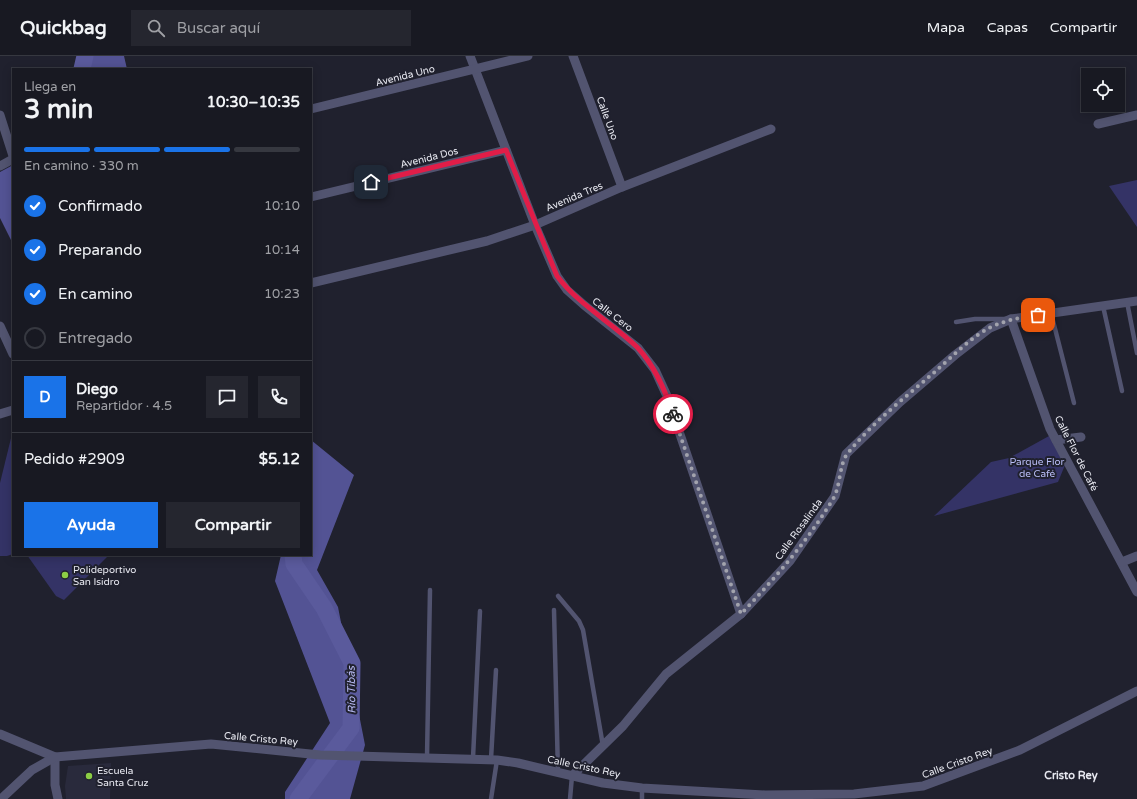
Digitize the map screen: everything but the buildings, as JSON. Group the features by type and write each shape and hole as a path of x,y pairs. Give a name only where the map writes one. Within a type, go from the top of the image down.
{"street":[{"name":"Calle Cero","path":"470,56 535,225 557,276 568,290 638,348 655,370 667,396 741,614"},
{"name":"Avenida Uno","path":"312,109 528,56"},
{"name":"Calle Uno","path":"573,56 622,187"},
{"path":"0,114 12,155"},
{"path":"1098,124 1137,115"},
{"name":"Avenida Tres","path":"312,283 487,240 535,225 622,187 771,129"},
{"name":"Avenida Dos","path":"312,197 506,150"},
{"path":"0,166 12,159"},
{"name":"Calle Rosalinda","path":"572,776 622,726 666,674 741,614 790,561 825,513 835,496 846,454 900,402 955,355 990,328 1011,319 1137,301"},
{"name":"Calle Flor de Café","path":"1011,319 1050,429 1137,592"},
{"path":"0,326 12,352"},
{"path":"0,414 12,410"},
{"path":"1056,440 1081,437"},
{"path":"1122,562 1137,556"},
{"name":"Calle Cristo Rey","path":"54,757 211,744 320,755 473,758 494,760 518,763 603,783 642,788 780,795 854,794 923,786 1020,750 1137,691"},
{"path":"0,734 54,757"},
{"path":"1,799 32,770 54,757"},
{"path":"54,757 55,785 58,799"}],"lane":[{"path":"1127,302 1137,354"},
{"path":"1103,306 1122,391"},
{"path":"1052,313 1074,403"},
{"path":"956,322 975,319 1011,319"},
{"path":"427,757 430,590"},
{"path":"558,596 579,621 583,630 602,746"},
{"path":"554,610 558,773"},
{"path":"473,758 480,611"},
{"path":"491,799 494,760 496,670"},
{"path":"570,799 572,776"},
{"path":"642,788 642,799"}],"shaded area":[{"path":"78,56 124,56 127,68 75,68"},
{"path":"12,166 12,242 0,218 0,172"},
{"path":"312,441 354,475 317,570 338,607 365,745 350,799 285,799 285,792 330,723 275,581 281,556 312,556"},
{"name":"Escuela Santa Cruz","path":"111,763 110,799 66,799 65,786 68,766"}],"green space":[{"path":"1137,180 1137,227 1109,186"},
{"path":"12,434 12,554 7,556 0,556 0,483"},
{"name":"Parque Flor de Café","path":"1049,436 1065,465 1058,482 934,516 991,462 1009,458"},
{"name":"Polideportivo San Isidro","path":"28,556 108,556 64,600 56,596"}],"waterway":[{"name":"Río Tibás","path":"82,68 85,56"},
{"name":"Río Tibás","path":"293,556 294,564 324,608 352,663 351,728 298,799"}],"way so far":[{"path":"673,414 741,614 790,561 825,513 835,496 846,454 900,402 975,338 990,328 1011,319 1038,315"}],"place":[{"name":"Polideportivo San Isidro","path":"65,575"},
{"name":"Escuela Santa Cruz","path":"89,776"}],"district":[{"name":"Cristo Rey","path":"1071,775"}],"route":[{"path":"371,182 506,150 535,225 557,276 568,290 584,305 638,348 655,370 667,396 673,414"}]}
